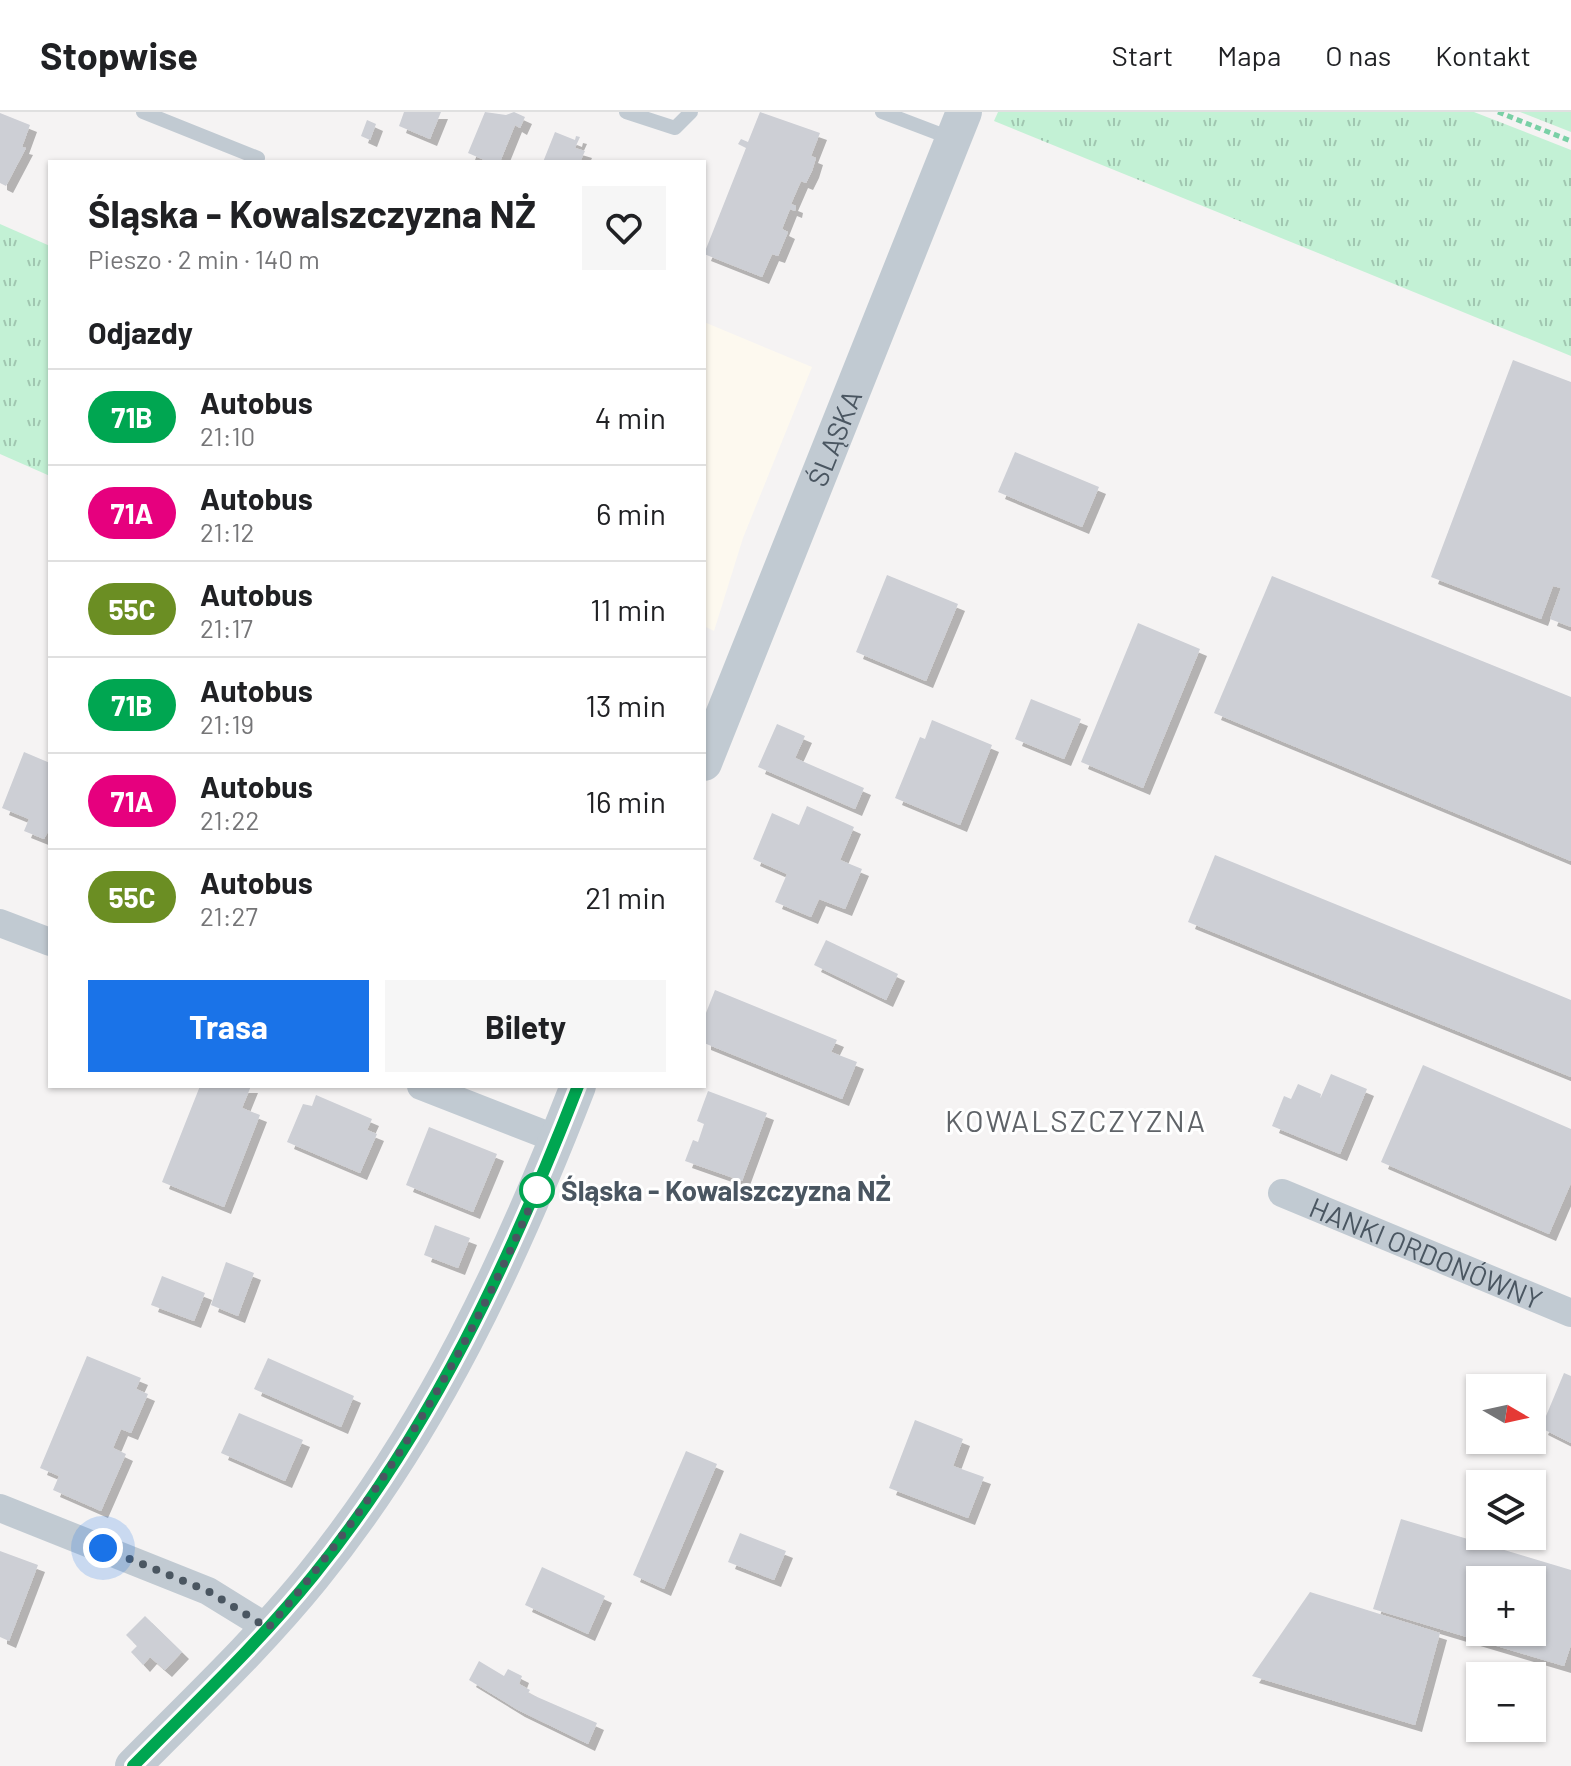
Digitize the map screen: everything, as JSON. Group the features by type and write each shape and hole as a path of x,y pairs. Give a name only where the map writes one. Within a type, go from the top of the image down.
{"street":[{"name":"ŚLĄSKA","path":"706,758 959,126"},
{"path":"0,923 48,941"},
{"path":"426,1088 557,1139"},
{"path":"133,1766 268,1628 355,1521 431,1405 500,1275 577,1088"},
{"name":"HANKI ORDONÓWNY","path":"1282,1193 1571,1313"},
{"path":"0,1508 208,1591 268,1628"}],"lane":[{"path":"143,112 258,158"},
{"path":"626,112 675,128 691,112"},
{"path":"882,112 959,126"}],"path":[{"path":"1498,112 1571,141"}],"shaded area":[{"path":"706,323 812,367 743,538 714,631 706,627"}],"green space":[{"path":"998,112 1474,112 1571,150 1571,356 994,121"},
{"path":"1520,112 1571,112 1571,132"},
{"path":"0,224 48,245 48,475 0,454"}],"building":[{"path":"404,112 441,112 430,139 399,126"},
{"path":"485,112 506,115 514,112 525,117 520,128 515,125 501,160 484,160 468,153"},
{"path":"760,112 820,133 811,156 816,158 812,171 806,183 801,181 791,204 796,206 795,211 790,209 782,229 788,232 778,256 772,254 762,277 706,255 746,148 738,144 741,139 748,142"},
{"path":"0,113 30,125 22,147 26,148 6,186 0,183"},
{"path":"367,120 376,124 370,140 361,136"},
{"path":"555,132 575,140 576,136 580,137 575,148 585,151 581,160 544,160"},
{"path":"1513,360 1571,382 1571,627 1550,619 1561,588 1553,586 1541,619 1431,577"},
{"path":"1015,452 1099,487 1082,527 998,492"},
{"path":"887,575 958,604 926,681 856,652"},
{"path":"1272,576 1571,697 1571,861 1214,713"},
{"path":"1138,623 1200,649 1143,788 1081,762"},
{"path":"1031,699 1081,719 1064,759 1015,739"},
{"path":"932,720 992,745 960,825 895,798 920,737 925,739"},
{"path":"777,724 805,736 795,758 864,788 855,809 758,767"},
{"path":"24,752 48,762 48,832 44,839 24,831 29,819 2,808"},
{"path":"807,806 854,827 840,860 862,869 845,909 819,899 811,917 775,902 787,874 753,859 772,813 799,825"},
{"path":"1215,855 1571,1000 1571,1077 1188,922"},
{"path":"826,940 898,974 886,1000 814,965"},
{"path":"715,990 837,1040 831,1052 857,1062 842,1099 706,1044 706,1013"},
{"path":"1423,1065 1571,1129 1571,1183 1549,1234 1381,1162"},
{"path":"1331,1074 1367,1089 1340,1154 1272,1126 1284,1096 1291,1099 1298,1084 1321,1094 1320,1099"},
{"path":"199,1088 250,1088 242,1108 260,1115 224,1207 162,1182"},
{"path":"708,1091 767,1113 742,1181 685,1161 693,1140 698,1142 704,1124 697,1121"},
{"path":"316,1095 372,1119 367,1130 377,1134 360,1173 287,1142 303,1104 312,1106"},
{"path":"429,1127 497,1154 473,1212 406,1185"},
{"path":"435,1225 470,1238 458,1268 424,1255"},
{"path":"226,1262 254,1273 238,1316 211,1305"},
{"path":"162,1276 205,1293 194,1321 151,1305"},
{"path":"87,1356 141,1378 136,1389 148,1394 131,1433 121,1429 113,1448 126,1454 101,1511 53,1490 59,1476 40,1468"},
{"path":"268,1358 354,1396 341,1427 254,1389"},
{"path":"1564,1373 1571,1376 1571,1443 1546,1430 1546,1416"},
{"path":"239,1413 303,1440 285,1481 221,1453"},
{"path":"915,1420 963,1439 953,1466 984,1477 968,1518 889,1488"},
{"path":"686,1451 717,1464 664,1589 633,1575"},
{"path":"1401,1519 1466,1538 1466,1550 1504,1550 1571,1570 1571,1645 1564,1666 1497,1646 1546,1646 1546,1566 1466,1566 1466,1637 1373,1609"},
{"path":"740,1533 786,1551 774,1580 728,1562"},
{"path":"0,1551 38,1565 9,1641 0,1637"},
{"path":"542,1567 605,1596 588,1634 525,1605"},
{"path":"1310,1592 1440,1633 1415,1725 1252,1676"},
{"path":"145,1616 182,1652 165,1670 150,1657 143,1665 131,1652 137,1646 126,1635"},
{"path":"479,1661 504,1676 508,1669 522,1676 519,1684 530,1690 528,1693 597,1723 588,1744 518,1710 469,1680"}],"bus line":[{"name":"71B","path":"133,1766 268,1628 313,1577 395,1464 467,1341 500,1275 577,1088"}],"place":[{"name":"Śląska - Kowalszczyzna NŻ","path":"537,1190"}],"district":[{"name":"KOWALSZCZYZNA","path":"1076,1120"}],"route":[{"path":"103,1548 208,1591 268,1628 313,1577 395,1464 467,1341 537,1190"}]}
